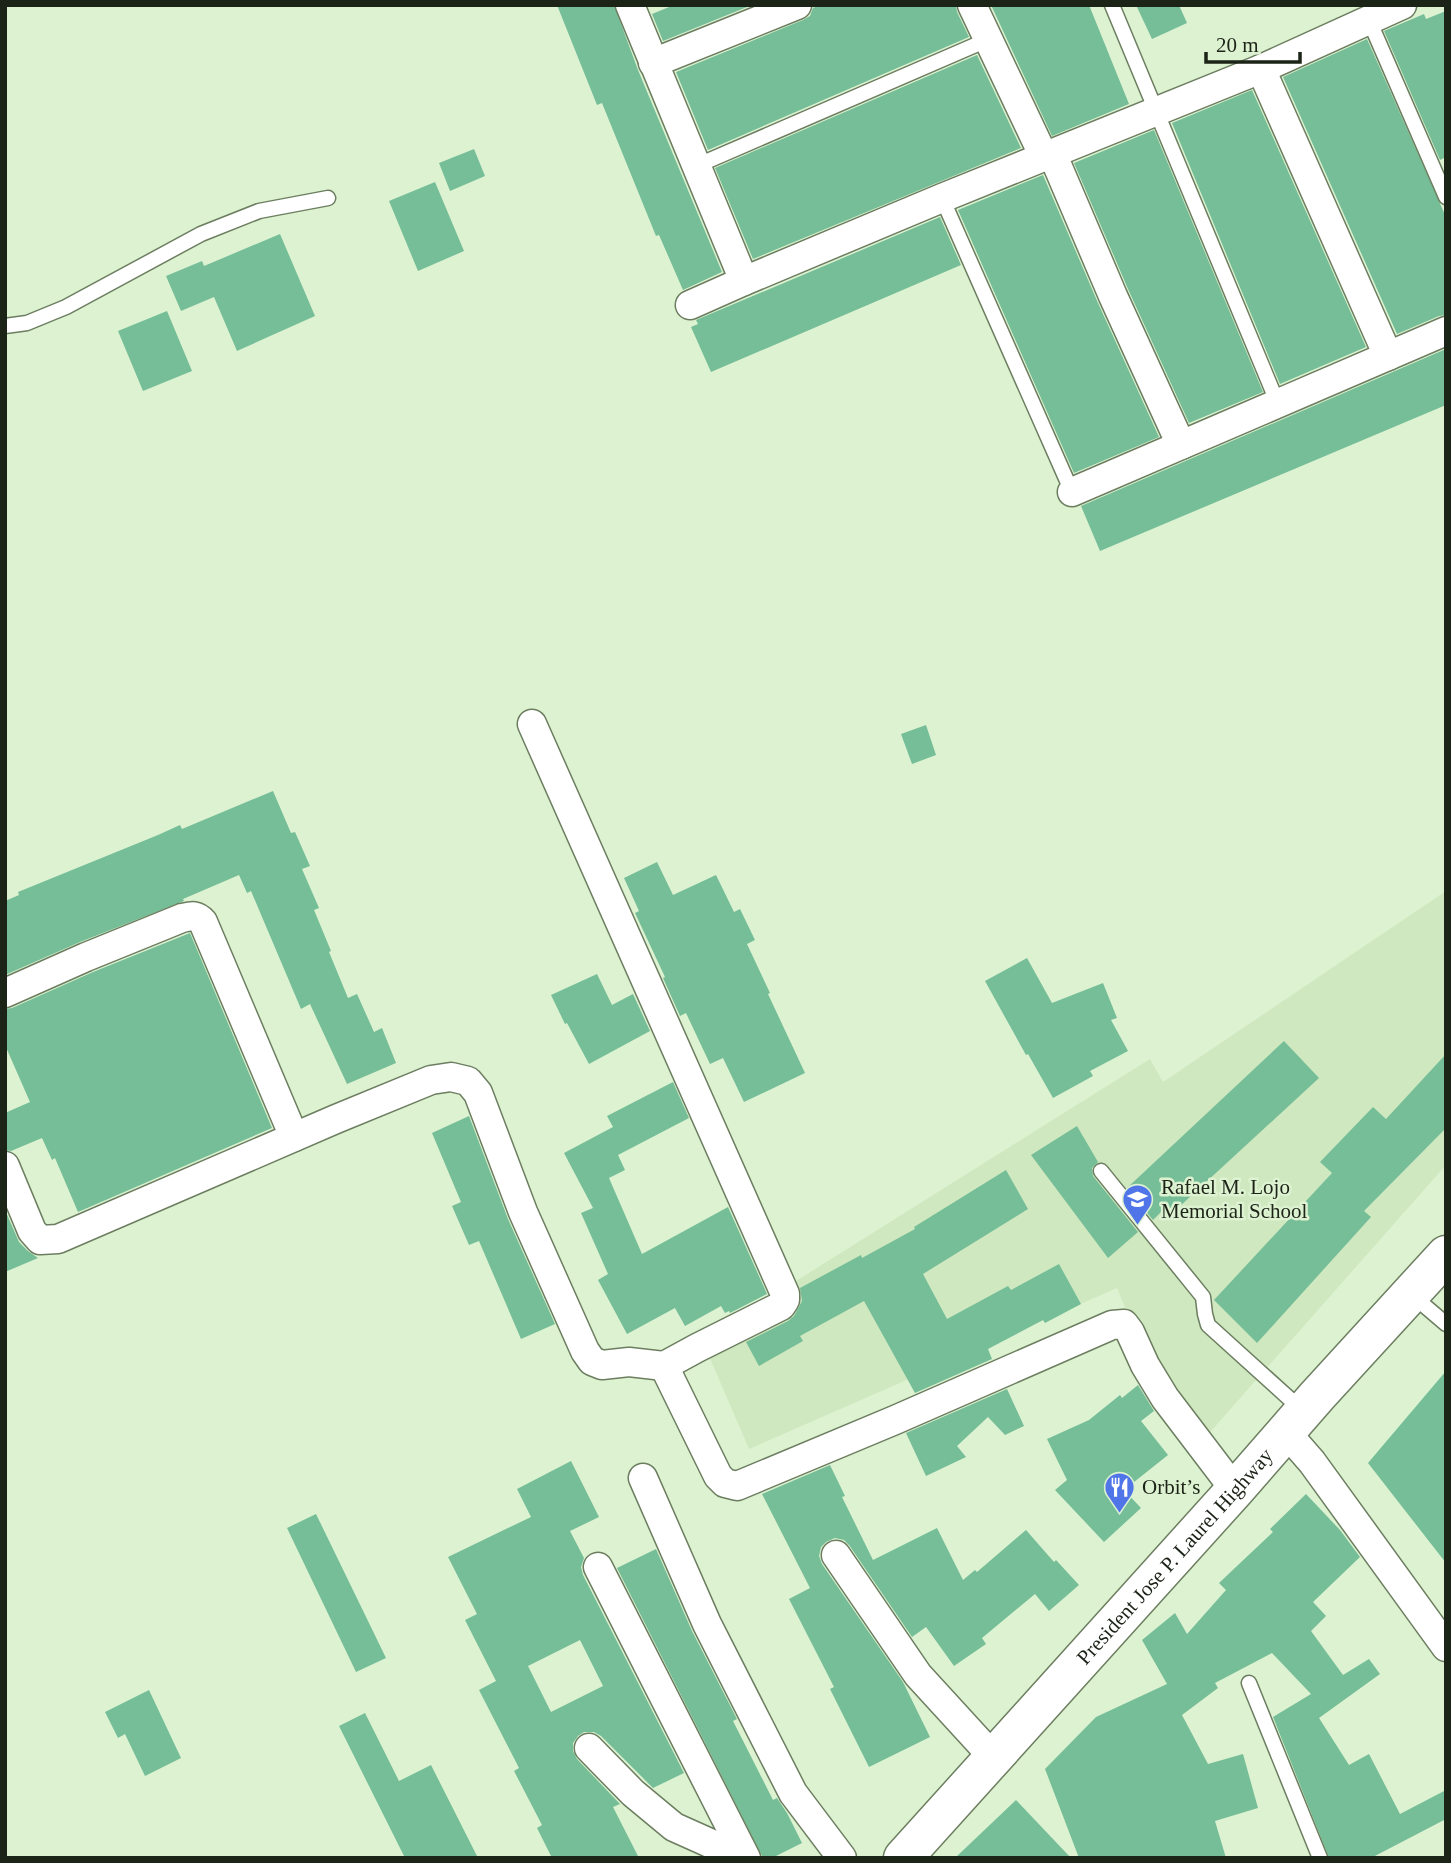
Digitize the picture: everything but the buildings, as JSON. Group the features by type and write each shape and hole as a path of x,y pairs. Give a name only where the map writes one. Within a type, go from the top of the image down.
{"highway":[{"name":"President Jose P. Laurel Highway","path":"903,1858 1446,1255"}],"street":[{"path":"630,5 744,281"},
{"path":"653,63 797,5"},
{"path":"972,5 987,40 1048,155 1181,445"},
{"path":"690,305 942,198 1261,69 1402,5"},
{"path":"1261,69 1388,356"},
{"path":"1072,492 1446,331"},
{"path":"5,1166 32,1231 40,1240 58,1239 431,1080 450,1077 468,1081 478,1093 523,1212 585,1351 592,1361 602,1364 629,1362 664,1366 781,1306 785,1294 532,724"},
{"path":"5,993 182,918 193,915 199,917 294,1137"},
{"path":"664,1366 718,1476 725,1483 737,1486 1112,1325 1124,1324 1165,1398 1235,1490"},
{"path":"1294,1421 1312,1462 1446,1647"},
{"path":"643,1478 707,1625 793,1793 842,1858"},
{"path":"836,1555 918,1675 994,1758"},
{"path":"598,1567 746,1858"},
{"path":"589,1748 633,1793 674,1827 712,1844 724,1858"}],"lane":[{"path":"1112,5 1278,404"},
{"path":"1368,20 1446,197"},
{"path":"696,166 987,40"},
{"path":"5,326 27,323 66,307 201,234 259,211 328,198"},
{"path":"942,198 1072,492"},
{"path":"1101,1171 1203,1297 1208,1325 1294,1421"},
{"path":"1411,1294 1446,1324"},
{"path":"1249,1683 1320,1858"}],"shaded area":[{"name":"Rafael M. Lojo Memorial School","path":"1446,891 1446,1165 1204,1439 1149,1366 1117,1288 749,1449 702,1340 1150,1059 1163,1082"}],"place":[{"name":"Rafael M. Lojo Memorial School","path":"1138,1226"},
{"name":"Orbit’s","path":"1119,1514"}]}
